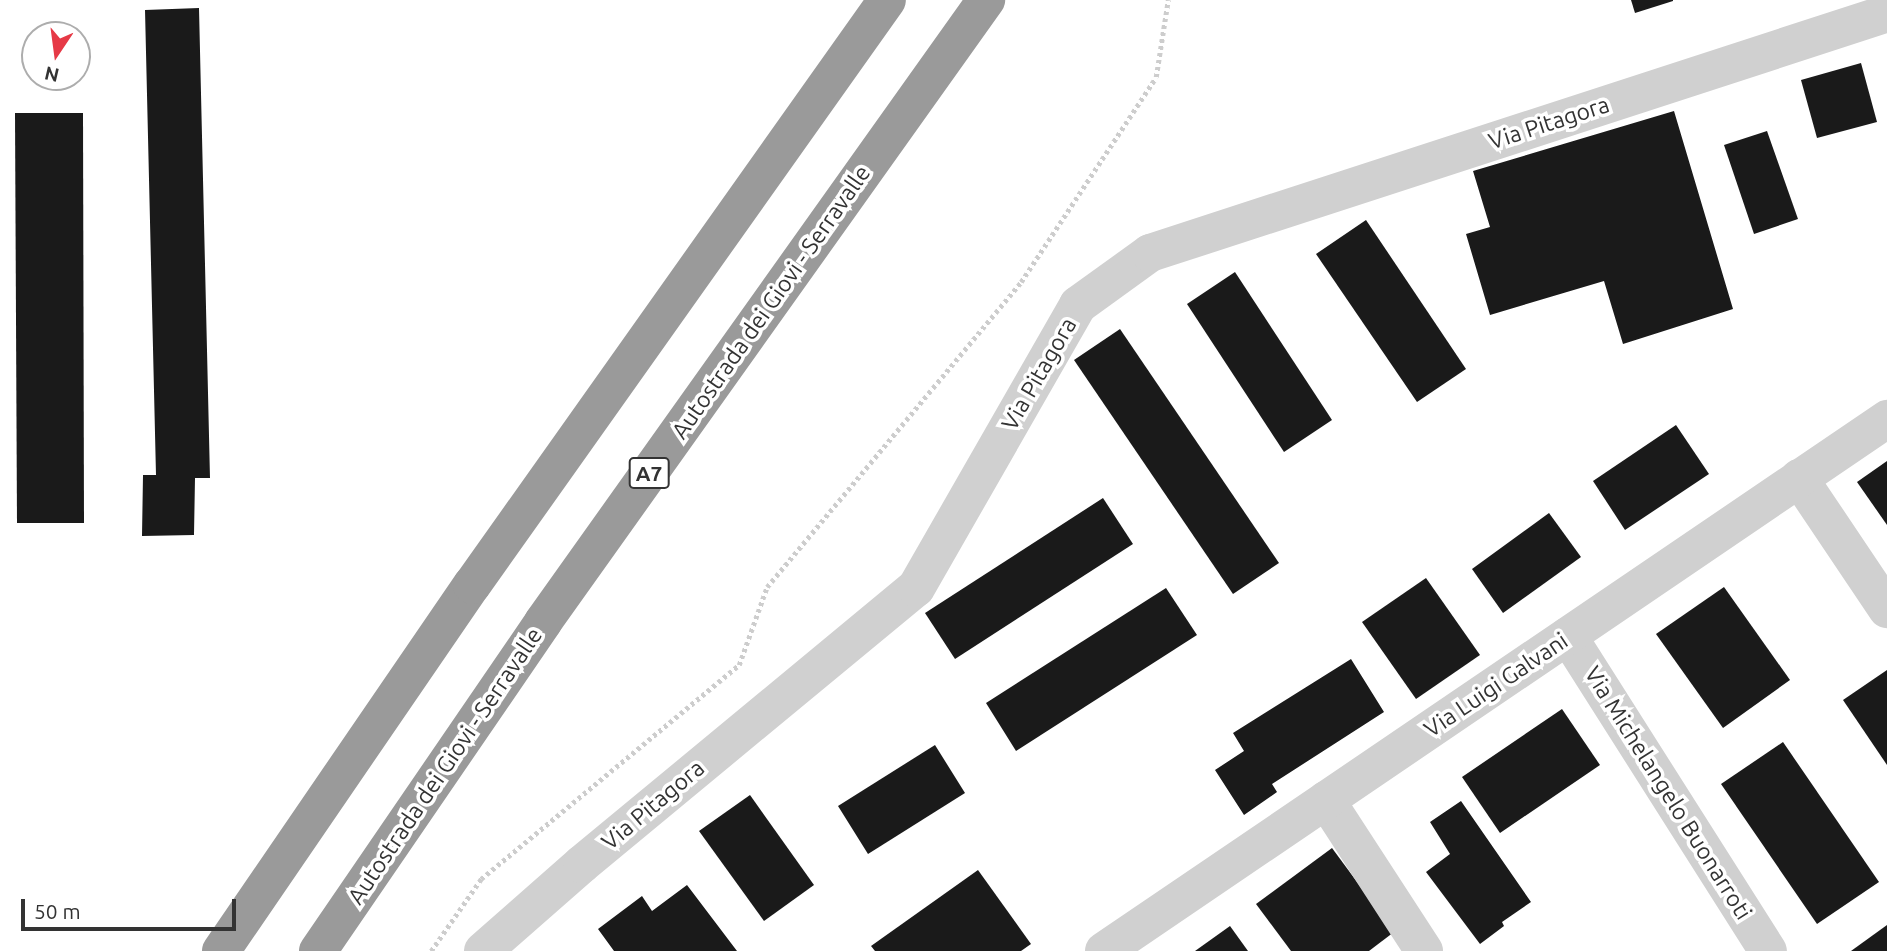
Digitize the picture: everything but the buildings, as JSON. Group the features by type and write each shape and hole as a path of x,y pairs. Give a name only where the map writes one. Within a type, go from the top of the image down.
{"highway":[{"path":"221,951 472,585 887,0"},
{"name":"Autostrada dei Giovi - Serravalle","path":"318,951 543,622 986,0"}],"street":[{"name":"Via Pitagora","path":"483,951 582,863 916,588 1079,305 1150,253 1882,15"},
{"name":"Via Luigi Galvani","path":"1104,951 1887,419"},
{"path":"1799,478 1887,609"},
{"name":"Via Michelangelo Buonarroti","path":"1567,636 1768,951"},
{"path":"1326,800 1424,951"}],"path":[{"path":"431,951 481,879 739,665 766,587 1021,282 1156,77 1168,0"}]}
